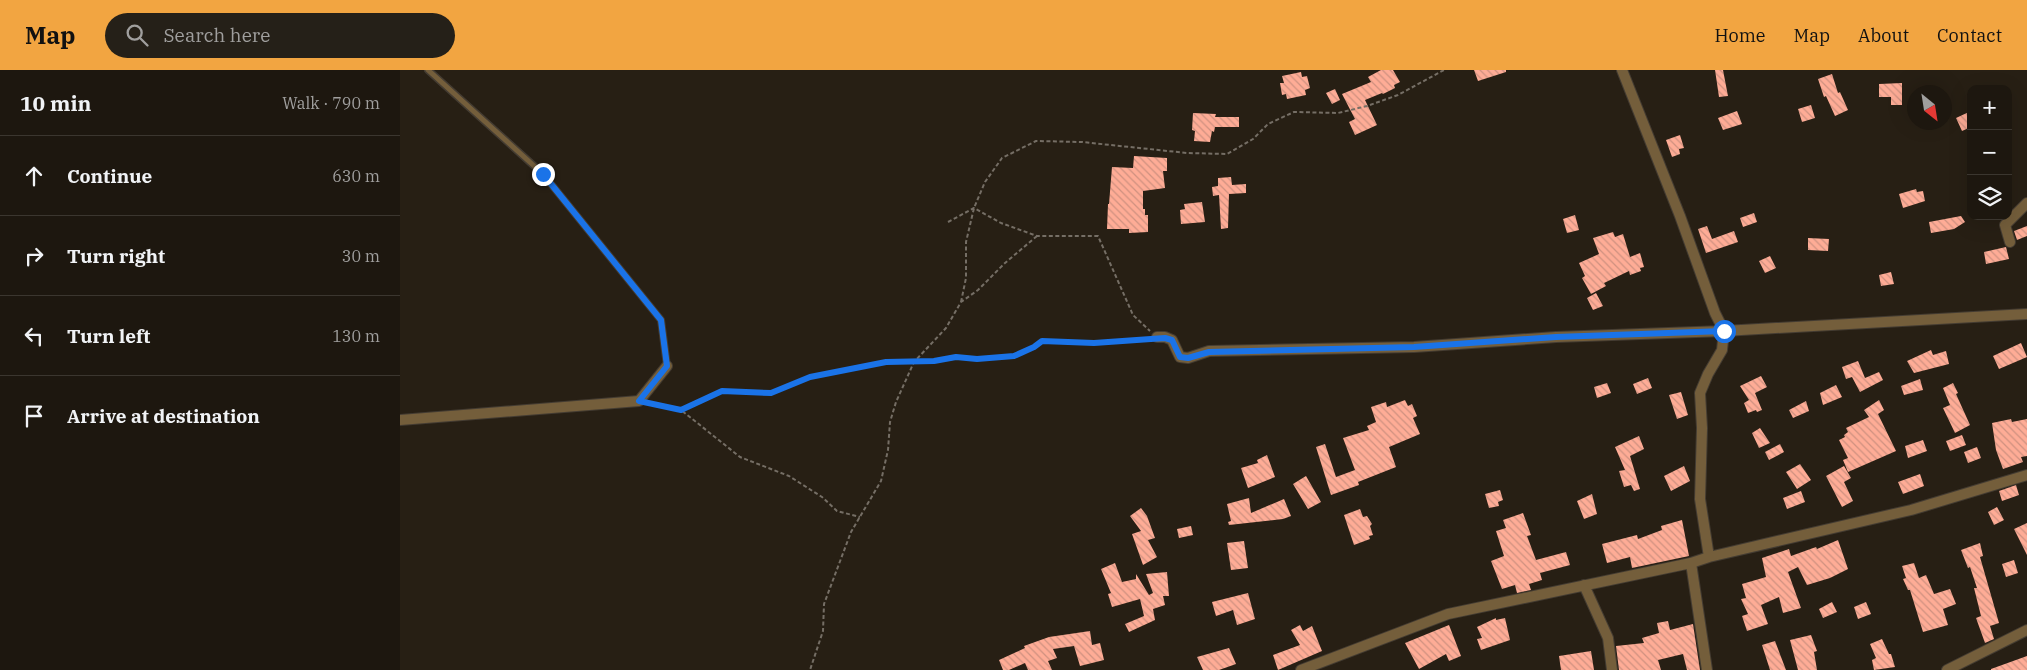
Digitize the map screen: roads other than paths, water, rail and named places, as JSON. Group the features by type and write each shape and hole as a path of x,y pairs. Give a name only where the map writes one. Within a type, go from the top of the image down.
{"street":[{"path":"1622,70 1680,216 1715,313 1724,331 1722,350 1700,393 1702,428 1700,499 1709,557"},
{"path":"2010,242 2005,225 2027,203"},
{"path":"1157,337 1172,340 1180,357 1188,358 1209,352 1414,347 1556,337 1724,331 2027,314"},
{"path":"400,420 639,401 667,366"},
{"path":"1301,670 1448,614 1690,563 1911,510 2027,475"},
{"path":"1690,563 1707,670"},
{"path":"1584,585 1608,638 1612,670"},
{"path":"1946,670 2027,630"}],"lane":[{"path":"428,70 543,174 661,320 667,366"}]}
